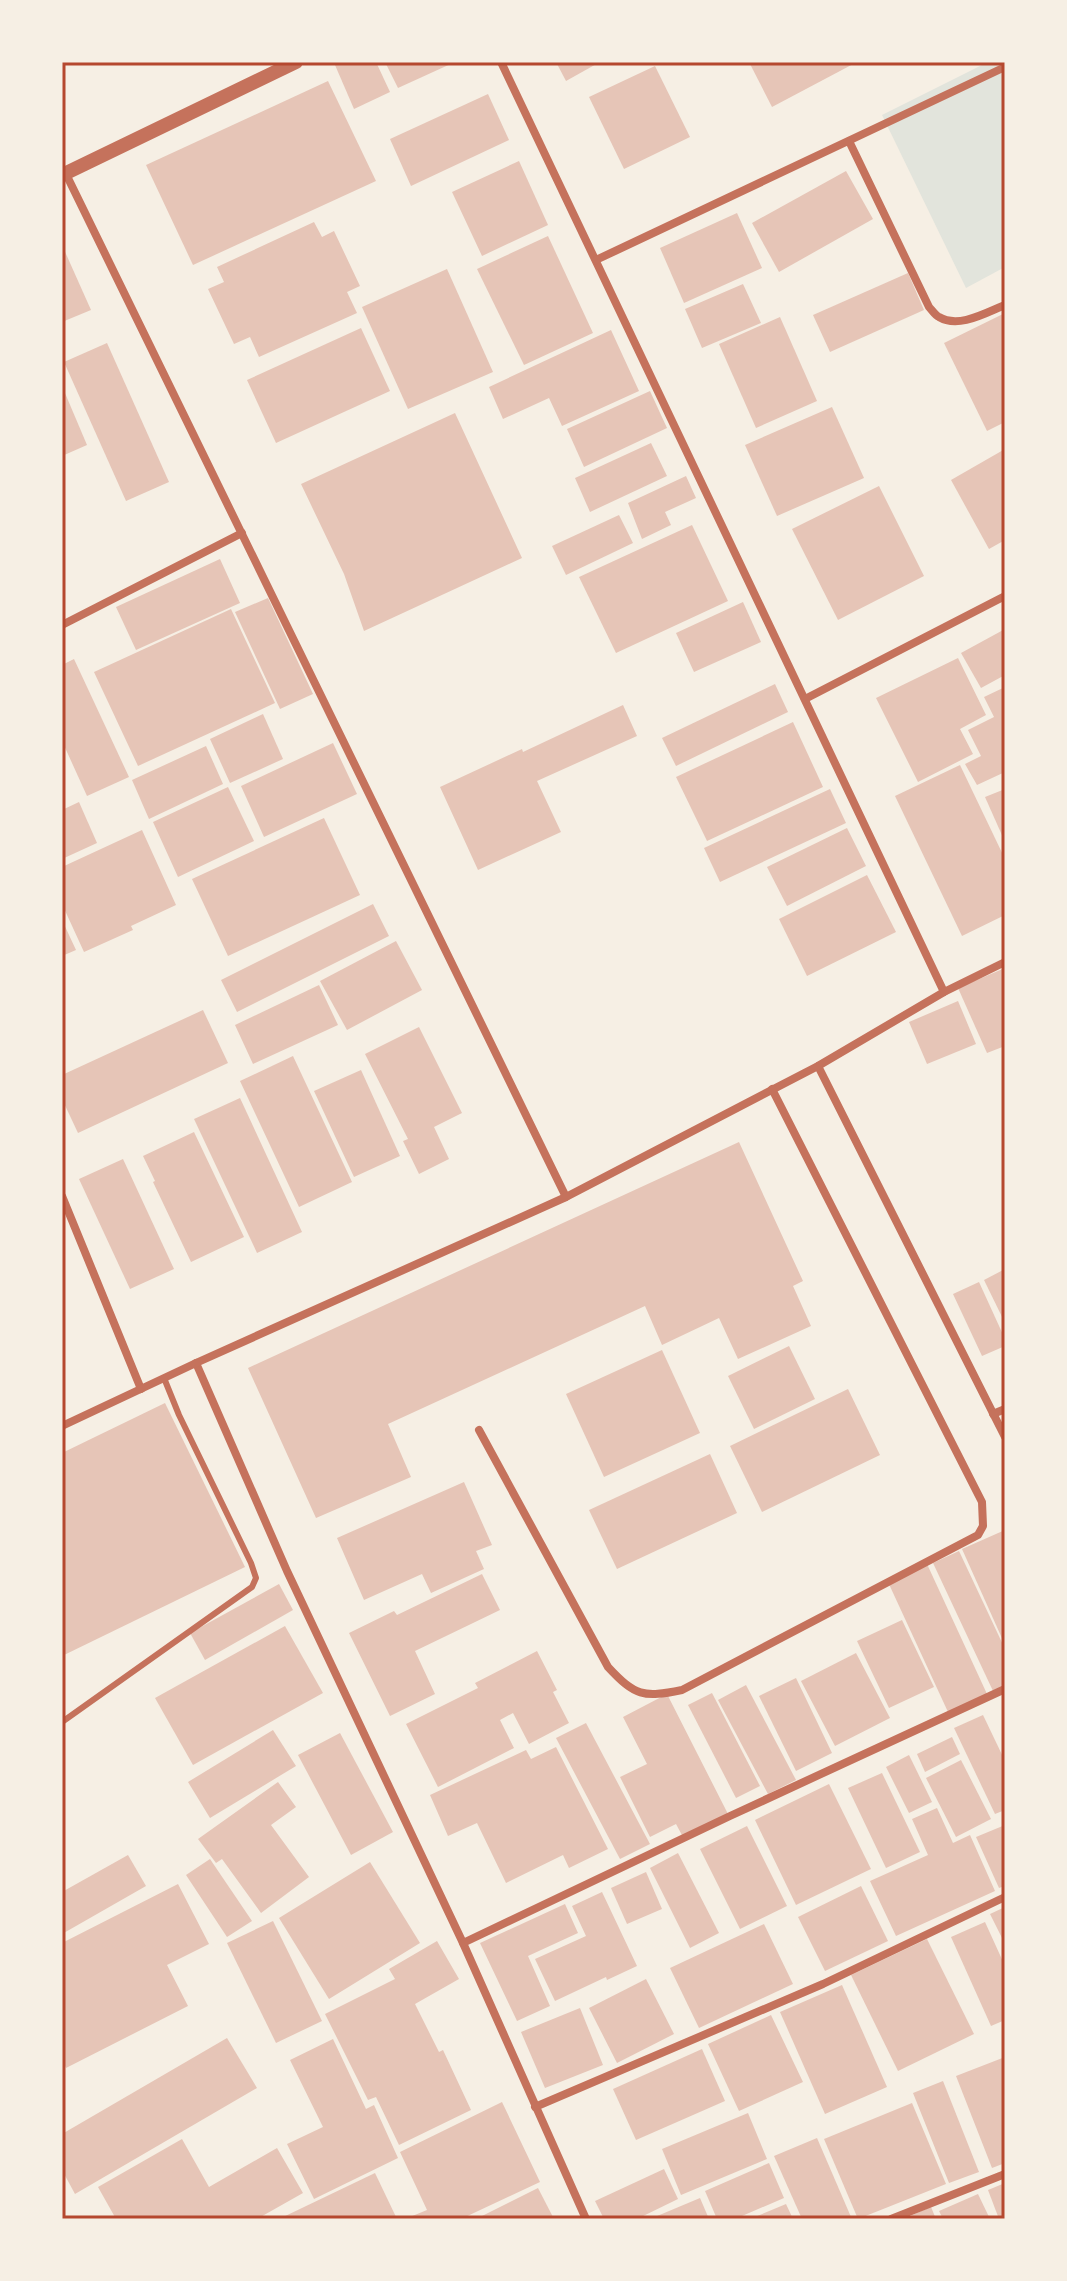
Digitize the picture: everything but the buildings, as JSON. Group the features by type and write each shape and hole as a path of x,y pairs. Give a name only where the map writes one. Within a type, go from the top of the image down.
{"street":[{"path":"296,62 64,174 566,1197"},
{"path":"501,62 944,992"},
{"path":"596,260 1004,71"},
{"path":"849,141 929,307 939,318 969,320 1005,305"},
{"path":"62,625 242,533"},
{"path":"805,699 1005,596"},
{"path":"62,1426 566,1197 818,1066 944,992 1005,962"},
{"path":"818,1066 1005,1437"},
{"path":"479,1430 608,1667 628,1688 643,1694 657,1695 682,1690 978,1535 983,1526 982,1502 772,1089"},
{"path":"62,1196 141,1389"},
{"path":"196,1363 287,1571 463,1943 586,2219"},
{"path":"993,1414 1005,1409"},
{"path":"463,1943 1005,1689"},
{"path":"535,2107 823,1984 1005,1897"},
{"path":"891,2219 1005,2174"}],"lane":[{"path":"62,1722 252,1587 256,1578 164,1378"}],"shaded area":[{"path":"988,62 1005,62 1005,267 966,288 882,115"}]}
